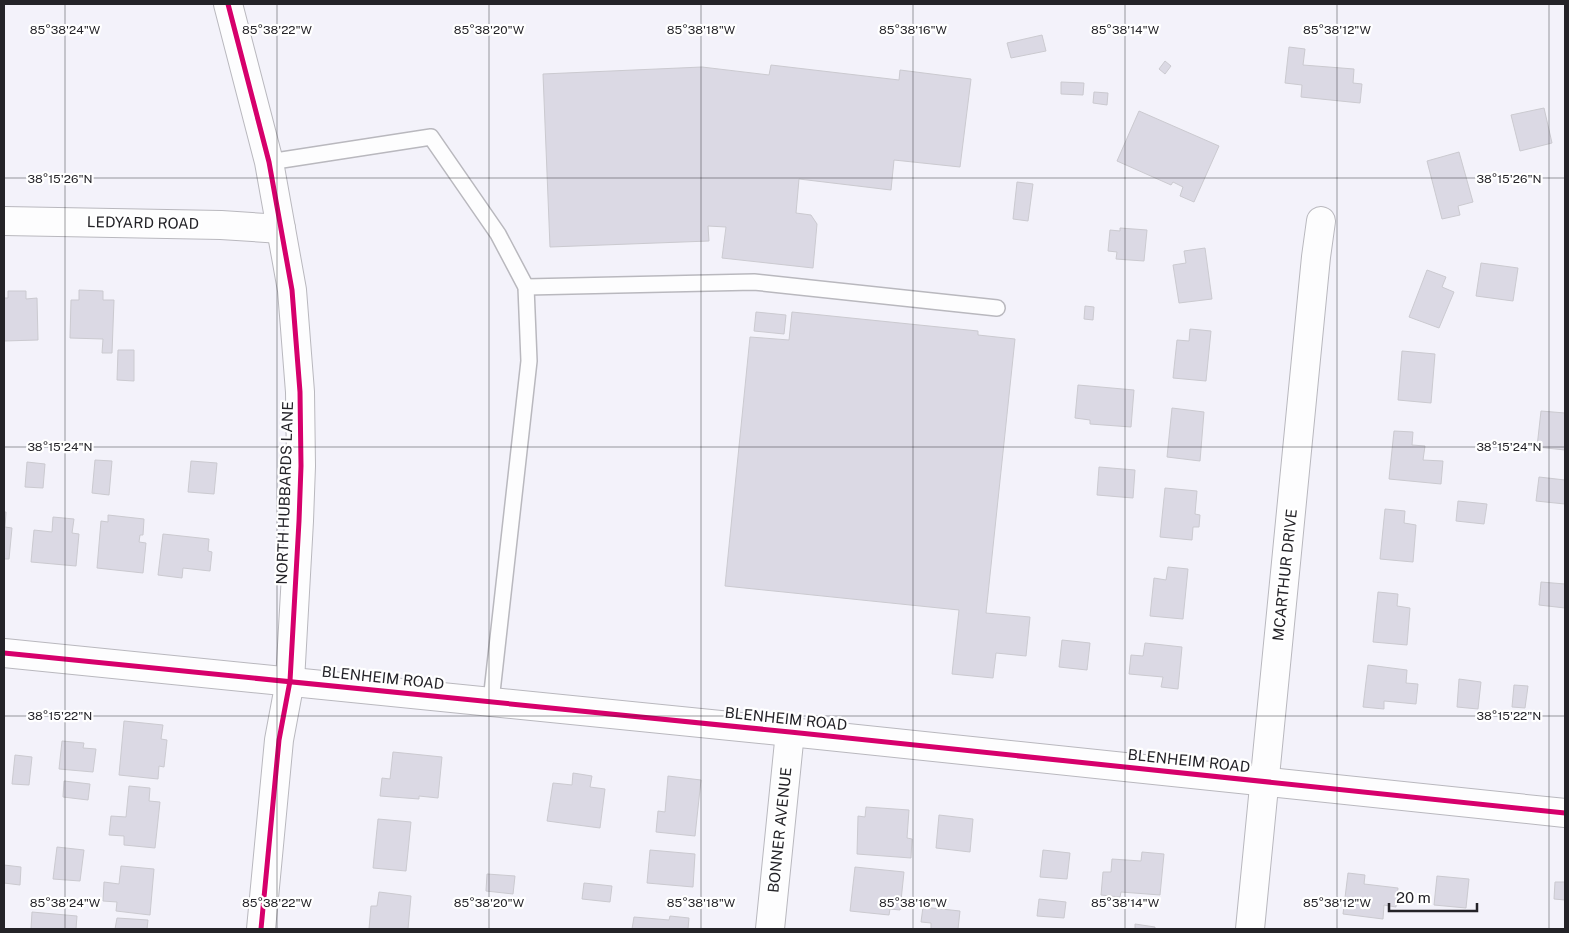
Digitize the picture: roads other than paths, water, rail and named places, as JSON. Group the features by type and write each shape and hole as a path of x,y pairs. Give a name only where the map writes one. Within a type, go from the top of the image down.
{"street":[{"name":"NORTH HUBBARDS LANE","path":"228,4 269,162 292,290 300,392 300,484 290,681 279,740 261,929"},
{"name":"LEDYARD ROAD","path":"4,221 220,225 281,229"},
{"name":"MCARTHUR DRIVE","path":"1250,929 1316,257 1322,221"},
{"name":"BLENHEIM ROAD","path":"4,653 491,701 1565,813"},
{"name":"BONNER AVENUE","path":"770,929 790,732"}],"lane":[{"path":"269,162 431,137 498,234 526,287 529,361 491,701"},
{"path":"526,287 754,282 997,308"}]}
